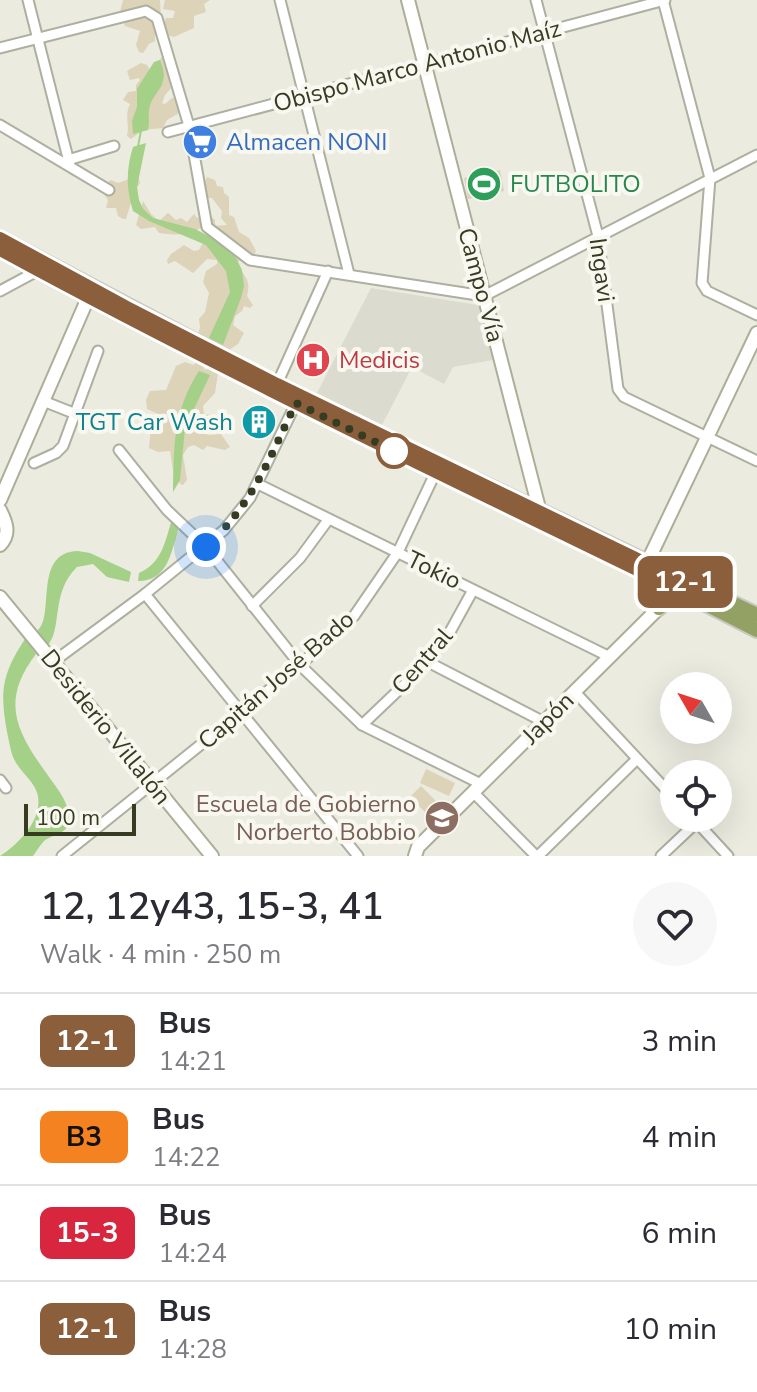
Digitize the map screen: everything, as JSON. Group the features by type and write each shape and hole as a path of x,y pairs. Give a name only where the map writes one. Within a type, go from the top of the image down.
{"main road":[{"path":"0,238 42,267 90,294 226,363 296,403 372,435"},
{"path":"0,250 42,267"},
{"path":"226,363 277,384 438,468 682,586 757,630"},
{"path":"647,569 657,590 659,608"},
{"path":"682,586 757,615"}],"street":[{"path":"28,0 69,163"},
{"path":"280,0 349,274"},
{"name":"Campo Vía","path":"408,0 542,517"},
{"name":"Ingavi","path":"536,0 598,236 619,393 757,461"},
{"path":"664,0 710,178 702,283 707,291 757,315"},
{"name":"Obispo Marco Antonio Maíz","path":"168,132 664,0"},
{"path":"0,48 146,11 157,18 189,126 207,227 250,260 484,296 757,155"},
{"path":"0,125 69,163 109,190"},
{"path":"69,163 114,146"},
{"path":"0,291 42,267"},
{"path":"277,384 328,271"},
{"path":"0,500 90,294"},
{"path":"647,569 757,333"},
{"path":"34,463 60,449 98,351"},
{"path":"43,401 76,414"},
{"path":"49,657 145,594 206,547 238,515 258,484 296,403"},
{"path":"119,450 167,510 206,547 300,665 362,725 477,788 537,856 637,759"},
{"name":"Capitán José Bado","path":"63,856 300,665 354,616 398,552 438,468"},
{"name":"Tokio","path":"258,484 610,657"},
{"path":"0,510 7,528 5,540 0,545"},
{"path":"252,606 300,558 328,520"},
{"name":"Japón","path":"417,851 682,586"},
{"name":"Central","path":"362,725 428,662 451,630 473,590"},
{"path":"145,594 358,856"},
{"name":"Desiderio Villalón","path":"0,597 212,856"},
{"path":"428,662 544,722"},
{"path":"575,692 660,783"},
{"path":"661,856 684,832"},
{"path":"706,832 728,856"},
{"path":"407,856 417,851"}],"shaded area":[{"path":"123,0 160,0 161,20 155,41 143,53 136,45 140,31 125,26 120,12"},
{"path":"165,0 210,0 204,4 206,12 194,16 194,28 174,37 164,34 162,30 166,18 173,18 175,11 163,9"},
{"path":"162,57 168,74 175,66 179,78 170,78 171,88 162,103 172,98 180,99 181,112 167,120 163,128 143,130 131,139 127,136 130,104 123,100 128,92 136,91 140,80 130,80 127,71 141,63 150,70"},
{"path":"160,60 163,83 151,103 148,130 133,134 137,89 154,62"},
{"path":"146,143 137,187 143,209 153,218 195,229 222,243 233,252 242,270 244,286 241,298 223,345 209,338 230,292 226,271 206,245 133,211 128,187 129,163 133,147"},
{"name":"FUTBOLITO","path":"500,170 504,191 468,199 464,178"},
{"path":"138,176 140,183 126,219 123,219 118,216 116,208 106,208 108,200 104,194 109,188 108,182 118,183"},
{"path":"207,177 223,187 229,197 229,215 234,217 239,232 249,238 256,251 252,259 243,257 238,262 247,281 247,296 253,305 250,308 244,306 235,316 233,325 244,333 238,344 229,350 222,349 216,342 197,338 199,319 205,312 209,293 203,282 206,271 217,264 217,260 207,259 193,273 175,261 168,264 167,260 184,245 194,251 199,250 212,232 200,228 186,234 169,234 159,233 155,227 141,229 136,225 143,201 159,221 168,213 176,220 181,218 187,222 194,214 197,218 209,215 215,220 215,226 227,225 221,218 222,211 212,198 204,198 203,185"},
{"path":"371,288 478,305 493,360 453,367 444,384 412,367 382,425 317,393"},
{"path":"198,357 205,370 214,367 218,373 215,393 203,406 204,415 218,414 221,425 217,429 205,425 202,429 208,435 221,434 230,447 225,450 207,446 203,450 194,445 188,447 183,455 187,480 183,485 173,470 170,451 158,452 149,448 151,427 158,414 147,409 146,400 150,391 166,390 176,366 185,362 194,365"},
{"path":"199,371 210,375 185,428 180,480 173,492 180,414"},
{"path":"172,519 180,525 168,562 157,576 138,581 139,573 153,564 162,551"},
{"path":"78,551 90,553 131,572 129,582 107,577 93,564 77,567 63,588 55,631 47,646 37,631 45,613 50,573 55,562 64,554"},
{"path":"25,639 36,654 18,687 16,716 27,744 66,803 69,817 66,828 44,841 33,856 0,856 23,837 38,810 36,790 12,755 3,697 11,664"},
{"path":"426,769 455,783 449,796 420,783"},
{"path":"421,786 441,806 430,817 410,797"}],"waterway":[{"path":"138,147 141,130"}],"bus line":[{"name":"12-1","path":"0,238 277,384 685,582 678,590 87,299 0,250"}],"place":[{"name":"Almacen NONI","path":"200,142"},
{"name":"FUTBOLITO","path":"484,184"},
{"name":"Medicis","path":"313,360"},
{"name":"TGT Car Wash","path":"259,422"},
{"name":"Escuela de Gobierno Norberto Bobbio","path":"442,818"}],"route":[{"path":"206,547 238,515 250,498 296,403 394,451"}]}
